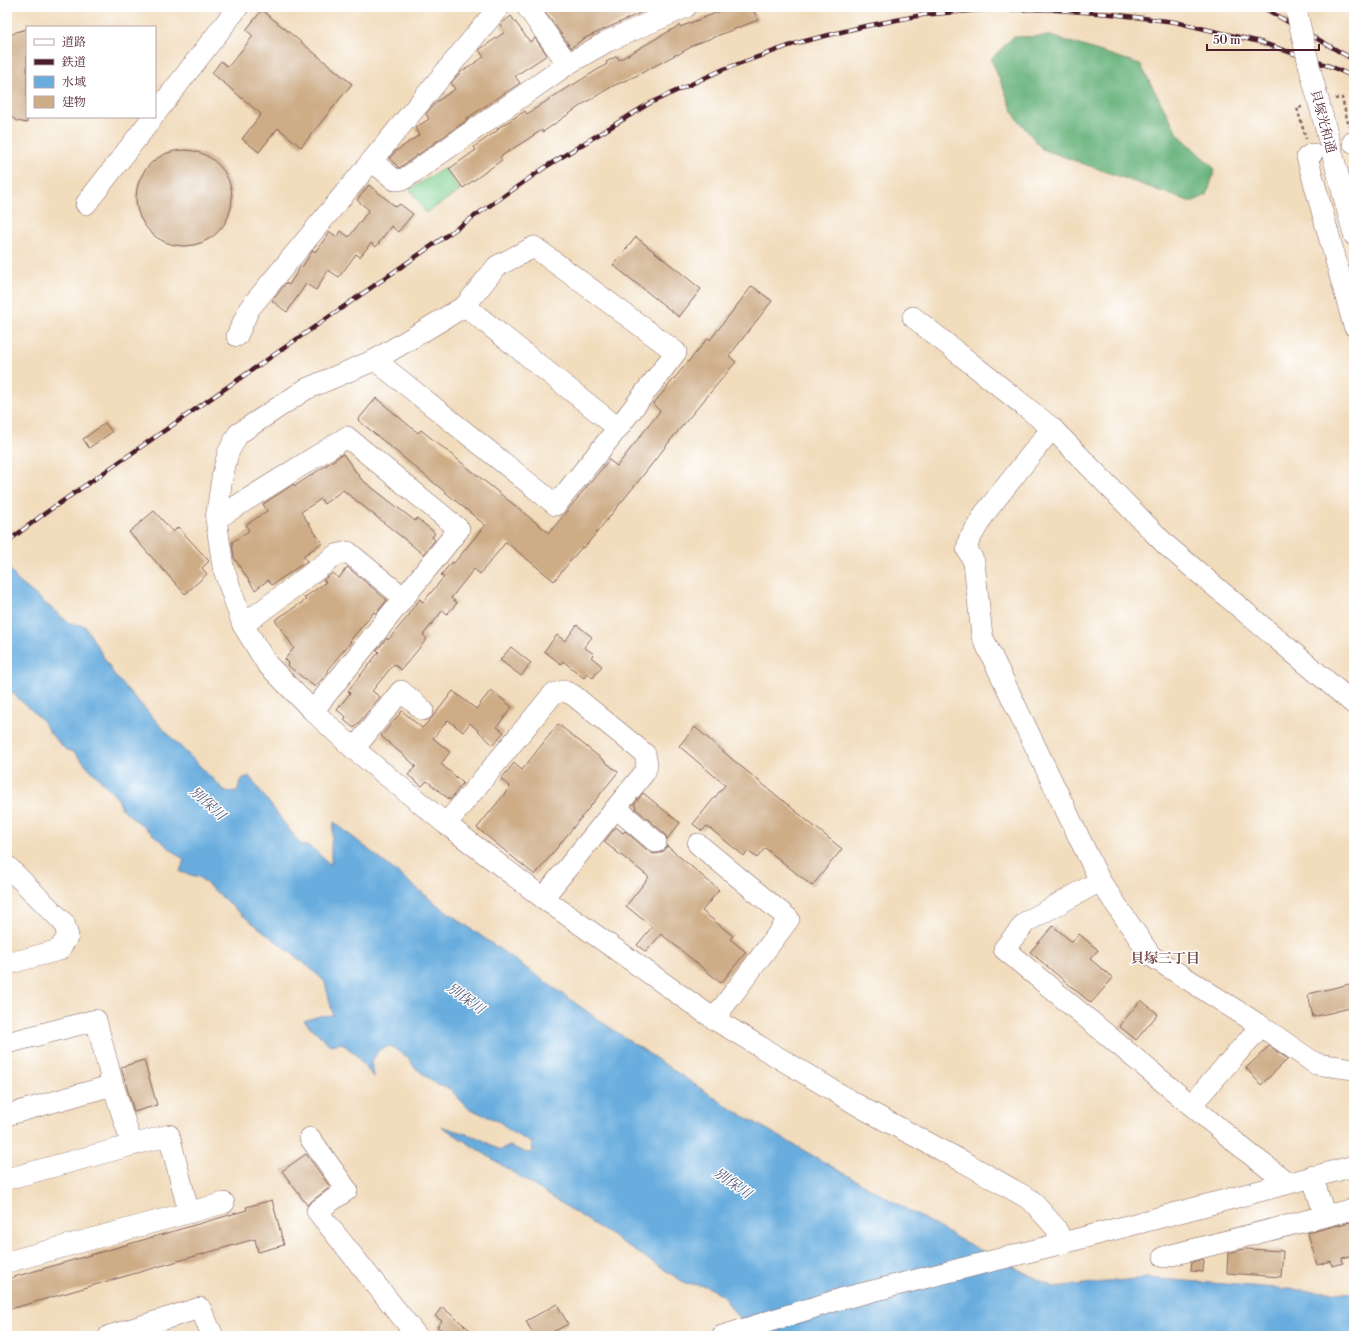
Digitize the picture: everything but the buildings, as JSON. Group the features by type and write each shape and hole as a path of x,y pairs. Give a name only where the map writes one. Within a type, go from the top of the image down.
{"street":[{"path":"156,113 238,7"},
{"path":"237,336 249,309 499,7"},
{"path":"527,7 568,64"},
{"path":"372,161 395,180 404,180 568,64 608,41 686,7"},
{"name":"貝塚光和通","path":"1296,11 1311,74 1354,235"},
{"path":"86,204 152,118"},
{"path":"1309,146 1307,157 1354,326"},
{"path":"375,360 556,505 618,428 676,352 534,247 497,266 465,306 375,360 306,389 238,434 228,453 222,478 216,519 222,567 243,625 267,664 313,711 354,749 446,824 543,898 714,1019 866,1110 964,1162 1031,1200 1055,1227 1063,1243"},
{"path":"465,306 618,428"},
{"path":"913,317 1052,428 1166,545 1354,704"},
{"path":"1052,428 985,513 970,540 967,549 974,562 982,636 1100,881 1151,956 1261,1026 1316,1064 1354,1069"},
{"path":"216,519 347,437 460,529 313,711"},
{"path":"243,625 336,555 348,552 404,598"},
{"path":"354,749 402,691 423,710"},
{"path":"446,824 553,694 564,691 573,695 645,754 647,765 645,772 543,898"},
{"path":"616,808 656,842"},
{"path":"698,844 789,919 714,1019"},
{"path":"7,866 64,922 68,936 59,950 7,964"},
{"path":"1100,881 1026,922 1004,948 1246,1151 1288,1183"},
{"path":"7,1043 96,1020 113,1085 132,1145"},
{"path":"1191,1104 1261,1026"},
{"path":"7,1115 113,1085"},
{"path":"7,1179 169,1135 189,1213"},
{"path":"310,1138 347,1190 318,1212 417,1336"},
{"path":"728,1334 842,1299 1063,1243 1354,1166"},
{"path":"1312,1176 1325,1216"},
{"path":"7,1262 224,1203"},
{"path":"1164,1257 1354,1210"},
{"path":"109,1336 200,1308 213,1336"}],"path":[{"path":"1334,99 1342,98 1352,138"},
{"path":"1297,108 1309,146"}],"green space":[{"path":"1051,36 1140,64 1178,134 1215,169 1207,195 1191,202 1042,149 1015,116 991,59 1013,37"},
{"path":"445,168 460,191 426,213 410,189"}],"water":[{"name":"別保川","path":"7,565 17,580 69,623 85,626 115,676 170,736 226,792 237,791 242,779 249,776 300,844 312,848 331,865 331,845 334,822 439,906 609,1027 733,1110 957,1238 1053,1287 1147,1278 1354,1293 1354,1336 772,1336 737,1316 723,1296 706,1286 685,1283 441,1126 479,1138 500,1150 510,1146 527,1153 533,1152 532,1143 511,1132 500,1122 468,1108 450,1089 435,1083 414,1067 409,1058 390,1046 379,1050 371,1062 374,1078 356,1055 342,1043 330,1045 304,1021 319,1016 333,1015 325,982 308,966 241,914 199,877 180,872 184,860 122,809 118,799 74,752 65,749 50,733 41,719 7,688"}],"railway":[{"path":"1262,7 1354,60"},
{"path":"7,542 41,516 547,166 650,103 724,69 797,43 861,27 922,15 980,10 1043,9 1111,14 1175,22 1260,42 1332,67 1354,77"}],"district":[{"name":"貝塚三丁目","path":"1165,958"}]}
